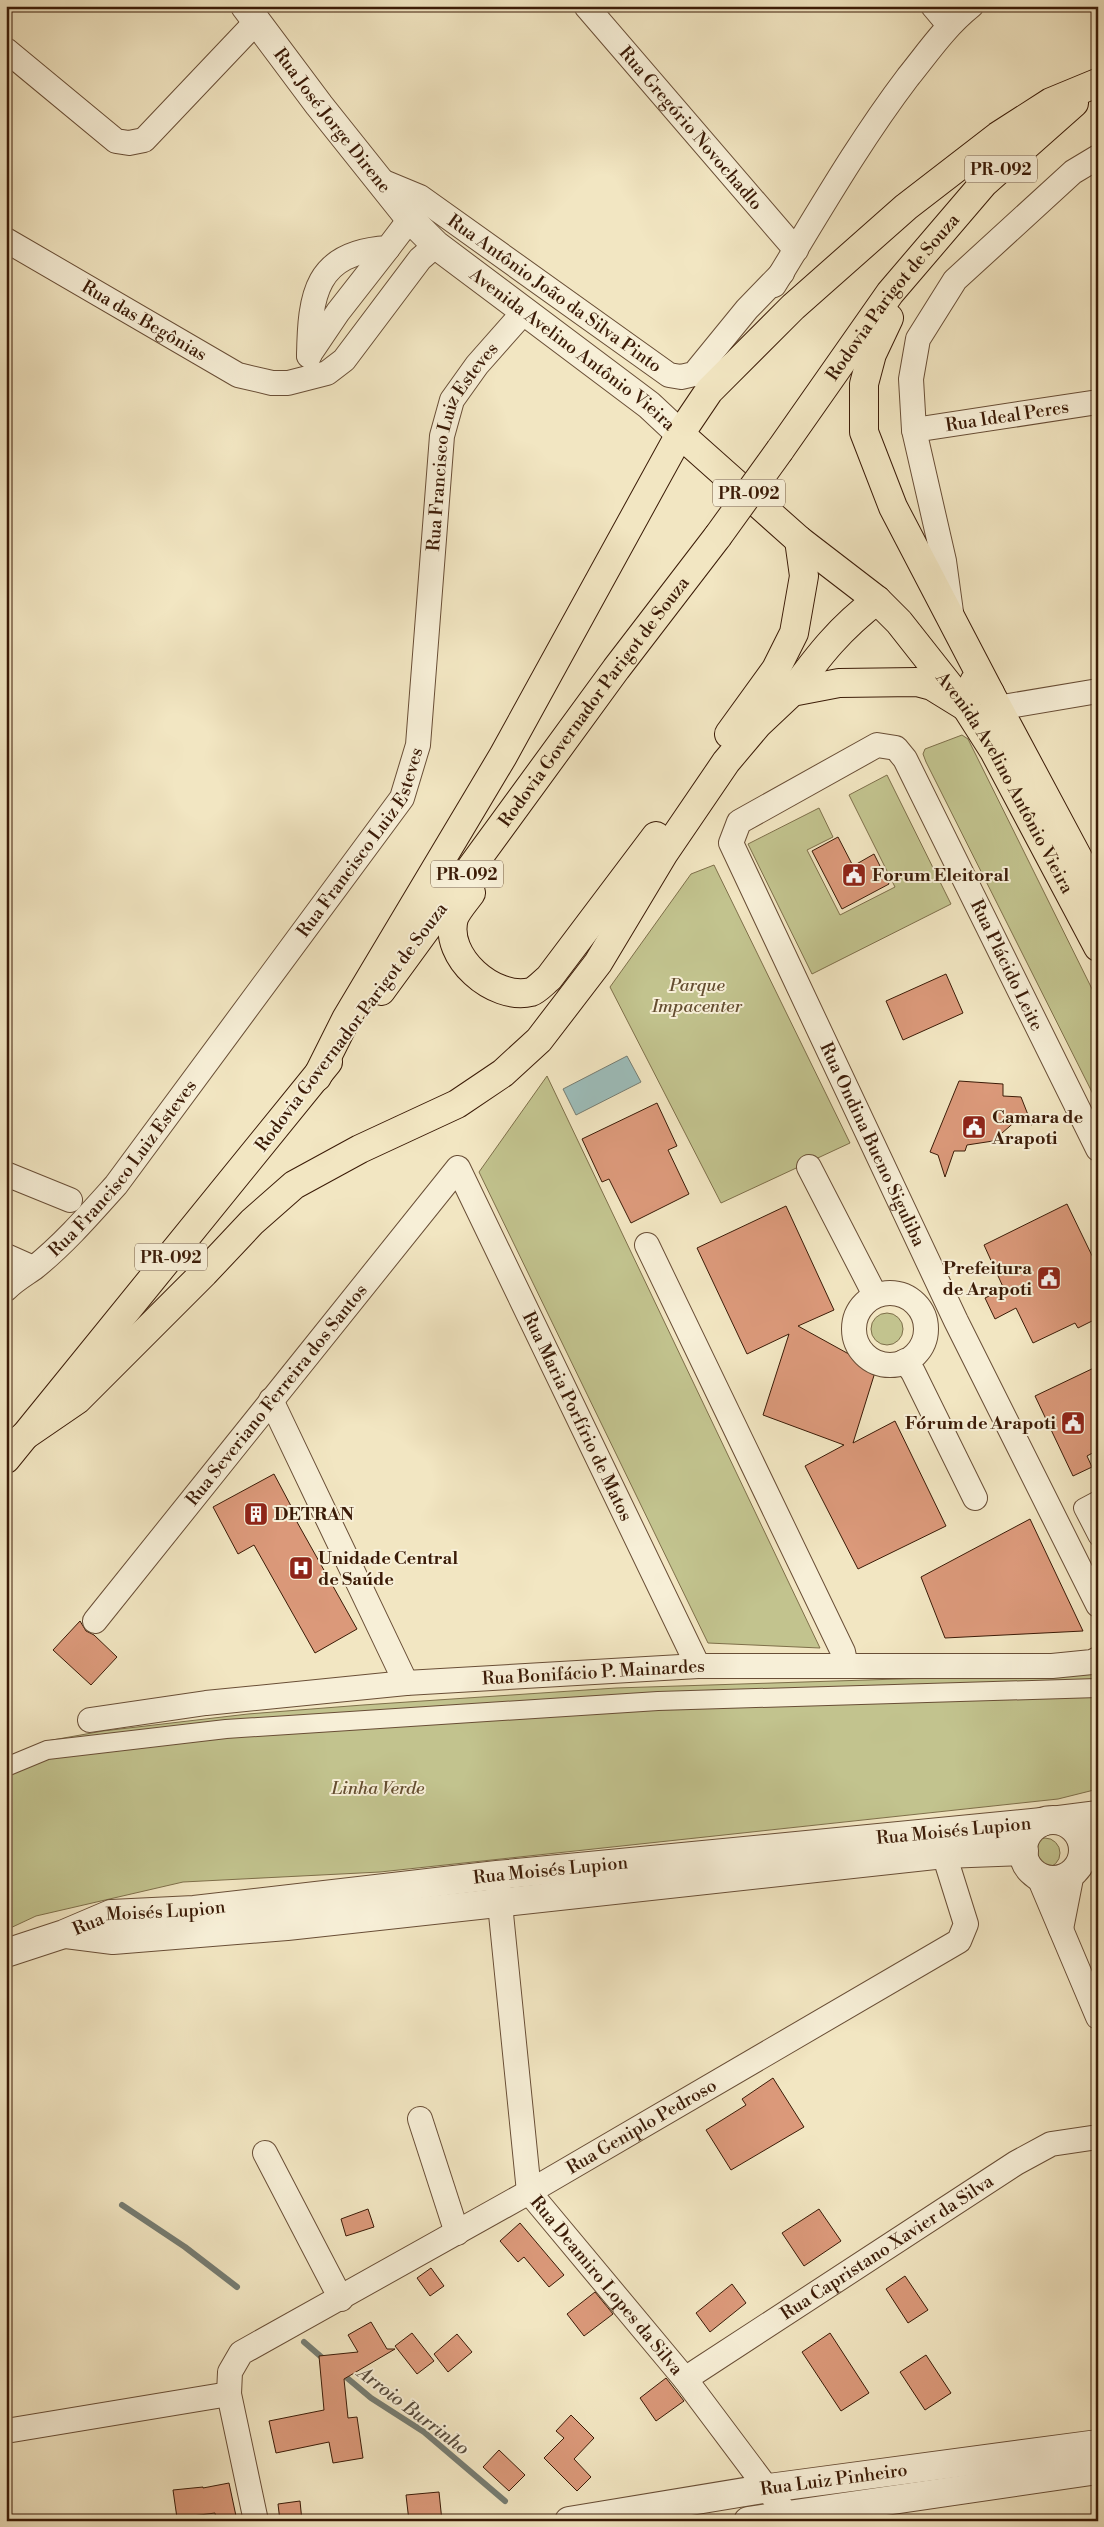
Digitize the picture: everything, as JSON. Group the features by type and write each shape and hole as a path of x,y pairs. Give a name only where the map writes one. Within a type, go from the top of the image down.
{"main road":[{"name":"Rodovia Parigot de Souza","path":"718,536 890,293 984,183 1097,82"},
{"path":"317,1077 346,1019 503,756 680,434 709,391 793,307 906,207 998,136 1052,102 1097,82"},
{"path":"915,264 872,354 864,384 862,410 864,432 893,507 994,701"},
{"name":"Avenida Avelino Antônio Vieira","path":"680,434 799,540 877,600 899,622 966,706 994,751 1098,948"},
{"name":"Rodovia Governador Parigot de Souza","path":"6,1459 317,1077 616,669 718,536"},
{"path":"616,669 587,725 454,918 457,946 465,964 474,974 496,988 516,993 533,992 550,978 675,810 776,669 794,633 800,605 804,576 799,540"},
{"path":"23,1437 77,1400 204,1273 252,1222 294,1185 360,1149 457,1104 503,1073 539,1040 598,963 664,853 726,762 758,724 792,692 849,621 877,600"},
{"name":"Avenida Avelino Antônio Vieira","path":"920,648 994,701 1098,895"},
{"path":"792,692 839,683 917,682 932,686 966,706"}],"street":[{"name":"Rua Gregório Novochadlo","path":"586,6 796,250"},
{"path":"933,6 949,24"},
{"name":"Rua Antônio João da Silva Pinto","path":"709,391 796,250 833,185 878,116 949,24 971,6"},
{"path":"6,50 116,141 129,143 144,140 251,14"},
{"name":"Rua José Jorge Direne","path":"251,14 380,180 423,232"},
{"path":"952,621 944,561 914,430 911,379 918,339 955,280 1073,172 1098,157"},
{"name":"Rua Antônio João da Silva Pinto","path":"380,180 420,197 669,375 681,377 694,374 747,309 782,273"},
{"path":"309,356 310,313 316,290 322,278 332,267 348,257 367,249 388,248 423,232"},
{"name":"Avenida Avelino Antônio Vieira","path":"423,232 523,312 649,406 680,434"},
{"name":"Rua das Begônias","path":"6,241 238,375 272,383 288,383 327,373 344,360 420,259 423,232"},
{"path":"288,383 309,356 338,312 388,248"},
{"name":"Rua Francisco Luiz Esteves","path":"6,1289 16,1279 34,1268 75,1230 116,1185 402,798 418,745 442,436 452,400 477,365 523,312"},
{"name":"Rua Ideal Peres","path":"914,430 1098,402"},
{"path":"994,701 1098,691"},
{"name":"Rua Plácido Leite","path":"731,843 739,822 878,745 896,748 905,759 1098,1149"},
{"name":"Rua Ondina Bueno Siguliba","path":"731,843 956,1320 1098,1605"},
{"path":"810,1167 875,1295"},
{"name":"Rua Severiano Ferreira dos Santos","path":"95,1620 458,1168"},
{"name":"Rua Maria Porfírio de Matos","path":"458,1168 698,1666"},
{"path":"6,1174 70,1200"},
{"path":"647,1245 843,1652 846,1666"},
{"path":"6,1256 34,1268"},
{"path":"911,1299 937,1278"},
{"path":"890,1292 911,1299 924,1316 927,1329 921,1348 913,1357 892,1365 881,1364 871,1360 862,1352 856,1342 854,1330 856,1318 861,1308 875,1295 890,1292"},
{"path":"927,1329 956,1320"},
{"path":"905,1361 913,1372 975,1498"},
{"path":"271,1400 406,1683"},
{"path":"1098,1500 1083,1508 1098,1537"},
{"name":"Rua Bonifácio P. Mainardes","path":"90,1720 206,1703 406,1683 698,1666 1052,1666 1092,1662 1098,1659"},
{"path":"6,1767 47,1750 226,1730 658,1701 1098,1688"},
{"name":"Rua Moisés Lupion","path":"6,1953 64,1934 111,1914 194,1910 497,1874 1098,1815"},
{"path":"1061,1929 1084,1854 1083,1843 1078,1832 1070,1824 1050,1821 1032,1829 1026,1839 1024,1851 1027,1862 1038,1875 1098,2016"},
{"name":"Rua Moisés Lupion","path":"64,1934 113,1940 287,1926 944,1854 1024,1851"},
{"name":"Rua Geniplo Pedroso","path":"229,2394 230,2372 241,2353 529,2192 959,1941 966,1924 944,1854"},
{"path":"1038,1875 1054,1880 1084,1854"},
{"name":"Rua Deamiro Lopes da Silva","path":"497,1874 529,2192 685,2379 769,2488 787,2515"},
{"path":"284,1900 287,1926"},
{"path":"420,2120 457,2233"},
{"name":"Rua Capristano Xavier da Silva","path":"685,2379 1016,2163 1051,2144 1098,2136"},
{"path":"265,2153 340,2299"},
{"path":"6,2431 229,2394 256,2521"},
{"name":"Rua Luiz Pinheiro","path":"570,2521 769,2488 1098,2444"},
{"name":"Rua Luiz Pinheiro","path":"748,2521 1098,2470"}],"green space":[{"path":"962,735 968,739 1098,1001 1098,1104 923,754 925,749"},
{"path":"887,775 951,904 812,974 748,844 819,808 833,837 807,850 840,915 895,887 849,795"},
{"name":"Parque Impacenter","path":"714,865 850,1143 721,1203 610,987 691,874"},
{"path":"547,1076 820,1648 708,1643 479,1172"},
{"path":"887,1313 899,1317 903,1329 899,1341 887,1345 875,1341 871,1329 875,1317"},
{"name":"Linha Verde","path":"1098,1669 1098,1789 1058,1799 380,1872 183,1882 36,1916 6,1930 6,1758 47,1741 103,1731 248,1714 363,1705 616,1688 1055,1674"},
{"path":"1045,1838 1056,1842 1060,1853 1056,1864 1045,1868 1034,1864 1030,1853 1034,1842"}],"water":[{"path":"627,1056 641,1082 576,1115 563,1089"}],"building":[{"name":"Forum Eleitoral","path":"838,837 853,866 874,854 889,884 842,909 812,851"},
{"path":"946,974 963,1013 903,1040 886,1001"},
{"name":"Camara de Arapoti","path":"959,1081 1003,1084 1003,1096 1021,1097 1032,1125 1018,1119 993,1141 967,1145 965,1151 954,1151 945,1177 938,1155 930,1152"},
{"path":"657,1103 677,1146 668,1150 689,1194 631,1223 609,1179 602,1182 582,1139"},
{"name":"Prefeitura de Arapoti","path":"1067,1204 1098,1268 1098,1318 1078,1328 1075,1323 1033,1343 1016,1308 995,1319 985,1298 1004,1289 984,1245"},
{"path":"786,1206 834,1310 798,1326 876,1369 853,1443 895,1421 946,1526 858,1569 805,1466 844,1445 763,1415 789,1334 747,1354 697,1248"},
{"name":"Fórum de Arapoti","path":"1098,1366 1098,1450 1087,1456 1092,1467 1073,1476 1035,1396"},
{"path":"274,1474 299,1521 297,1522 357,1629 315,1653 254,1545 238,1554 213,1507"},
{"path":"1030,1519 1083,1631 945,1638 921,1577"},
{"path":"80,1621 86,1631 94,1635 117,1657 91,1685 53,1650"},
{"path":"773,2078 804,2127 731,2170 706,2130 746,2105 742,2099"},
{"path":"368,2209 374,2227 346,2236 341,2219"},
{"path":"819,2209 841,2241 804,2266 782,2233"},
{"path":"520,2223 564,2275 549,2287 524,2257 518,2262 500,2241"},
{"path":"431,2268 444,2286 430,2296 417,2278"},
{"path":"905,2276 928,2310 908,2323 886,2289"},
{"path":"732,2284 746,2303 710,2332 696,2313"},
{"path":"595,2292 613,2314 584,2336 567,2314"},
{"path":"371,2322 387,2349 395,2349 344,2379 348,2418 357,2417 363,2458 333,2463 329,2442 276,2453 269,2421 324,2410 319,2356 358,2352 348,2335"},
{"path":"412,2333 434,2361 417,2374 395,2346"},
{"path":"830,2333 869,2393 841,2411 802,2352"},
{"path":"457,2334 472,2352 448,2372 434,2354"},
{"path":"926,2355 951,2393 925,2410 900,2372"},
{"path":"666,2378 684,2401 656,2421 640,2398"},
{"path":"571,2415 594,2438 574,2459 591,2477 577,2491 544,2458 564,2438 556,2431"},
{"path":"499,2450 525,2475 509,2491 483,2467"},
{"path":"229,2483 236,2516 216,2520 215,2513 177,2518 173,2490 203,2488"},
{"path":"439,2492 442,2521 409,2521 406,2495"},
{"path":"300,2501 302,2521 280,2521 278,2504"}],"waterway":[{"name":"Arroio Burrinho","path":"122,2205 185,2247 237,2287"},
{"name":"Arroio Burrinho","path":"304,2342 326,2361"},
{"name":"Arroio Burrinho","path":"340,2372 371,2398 424,2432 505,2501"}],"place":[{"name":"Forum Eleitoral","path":"854,875"},
{"name":"Camara de Arapoti","path":"974,1127"},
{"name":"Prefeitura de Arapoti","path":"1049,1278"},
{"name":"Fórum de Arapoti","path":"1073,1423"},
{"name":"DETRAN","path":"256,1514"},
{"name":"Unidade Central de Saúde","path":"301,1568"}]}
